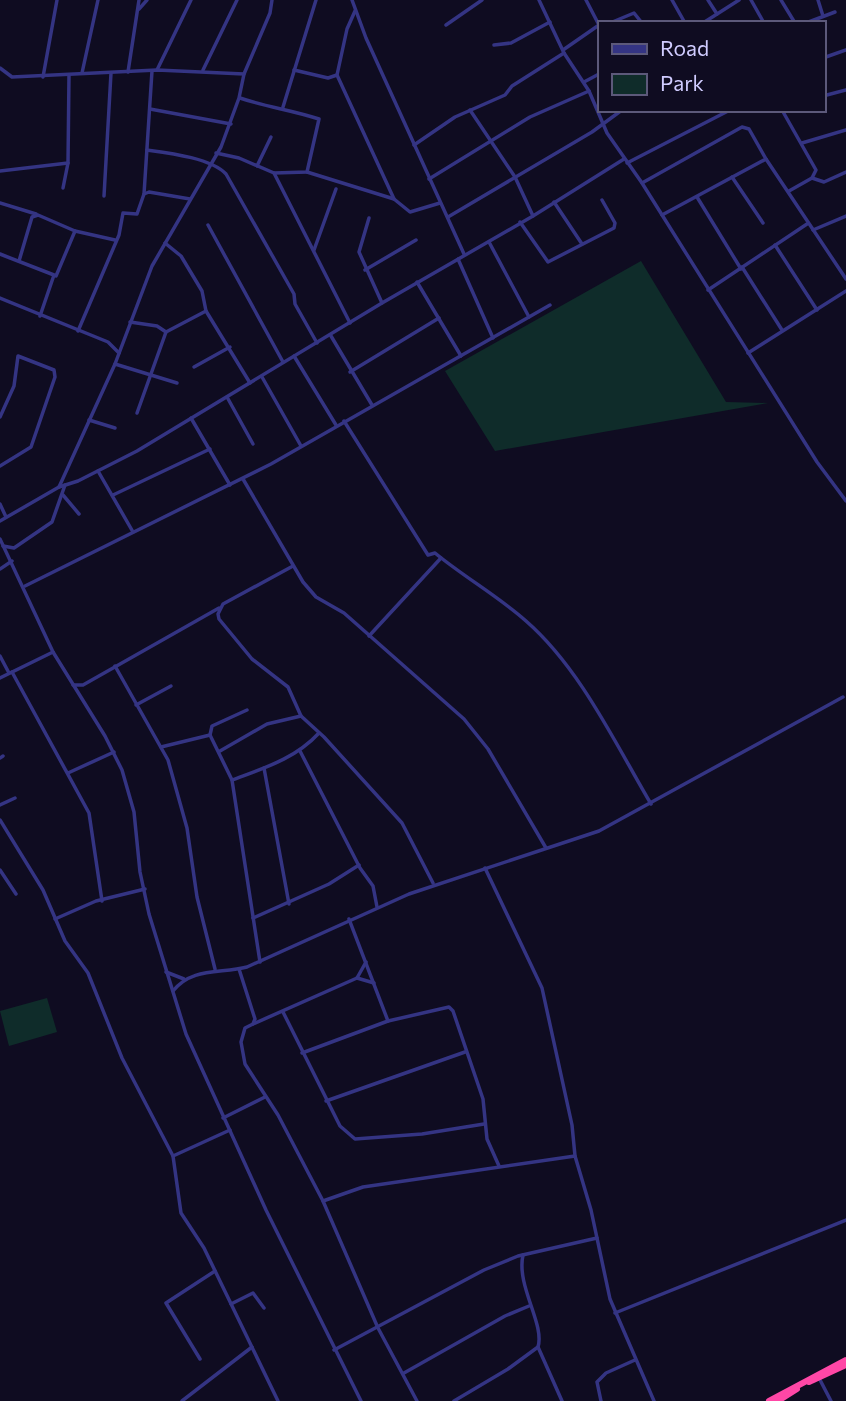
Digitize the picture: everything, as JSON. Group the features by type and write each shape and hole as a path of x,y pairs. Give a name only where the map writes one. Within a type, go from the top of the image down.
{"highway":[{"path":"778,1401 846,1362"},
{"path":"769,1401 846,1362"}],"street":[{"path":"43,77 57,0"},
{"path":"82,74 98,0"},
{"path":"128,72 139,0"},
{"path":"137,11 146,0"},
{"path":"78,331 124,214 137,214 144,194 155,71 191,0"},
{"path":"203,70 237,0"},
{"path":"59,487 115,364 130,321 165,243 231,124 244,74 270,13 272,0"},
{"path":"283,107 316,0"},
{"path":"352,0 464,255"},
{"path":"446,25 482,0"},
{"path":"539,0 564,51 589,91 603,125 846,501"},
{"path":"586,0 598,23"},
{"path":"673,0 684,21"},
{"path":"708,0 717,14"},
{"path":"706,21 739,0"},
{"path":"751,0 763,21"},
{"path":"781,0 794,21"},
{"path":"818,0 823,16"},
{"path":"355,10 347,29 337,75 394,199"},
{"path":"811,21 835,12"},
{"path":"615,21 634,13 640,21"},
{"path":"494,45 511,43 550,22"},
{"path":"414,145 470,110 505,94 512,86 598,26"},
{"path":"825,57 846,50"},
{"path":"0,68 12,77 203,70 244,74"},
{"path":"294,70 328,78 337,75"},
{"path":"104,196 111,73"},
{"path":"63,188 68,163 69,75"},
{"path":"584,82 598,75"},
{"path":"825,95 846,90"},
{"path":"429,179 530,117 589,91"},
{"path":"239,98 263,106 283,107 319,119 307,172"},
{"path":"150,109 231,124"},
{"path":"470,110 515,177 533,216"},
{"path":"448,218 603,125 619,112"},
{"path":"0,521 66,483 78,481 98,471 191,418 417,282 626,161 726,112"},
{"path":"783,112 816,170 812,178 789,191"},
{"path":"642,183 742,127 749,129 789,191 807,225 846,279"},
{"path":"802,144 846,130"},
{"path":"257,166 271,137"},
{"path":"147,150 191,158 220,167 233,183 257,233 294,294 295,304 317,343"},
{"path":"216,153 274,173 307,172 394,199 410,212 440,203"},
{"path":"661,215 766,159"},
{"path":"0,171 68,163"},
{"path":"812,178 824,182 846,172"},
{"path":"274,173 350,323"},
{"path":"732,177 763,223"},
{"path":"314,250 336,189"},
{"path":"144,194 149,192 190,199"},
{"path":"697,197 782,330"},
{"path":"520,222 548,262 614,228 615,223 602,200"},
{"path":"554,202 582,244"},
{"path":"0,204 38,215 75,231 116,240"},
{"path":"19,261 32,217 38,215"},
{"path":"813,230 846,216"},
{"path":"369,218 359,249 365,270 382,303"},
{"path":"208,225 283,362"},
{"path":"708,290 807,225"},
{"path":"40,316 75,231"},
{"path":"365,270 416,240"},
{"path":"489,242 529,317"},
{"path":"165,243 181,256 202,291 206,311 250,383"},
{"path":"775,246 817,310"},
{"path":"0,254 49,272 55,278"},
{"path":"458,259 494,338"},
{"path":"417,282 461,356"},
{"path":"748,353 846,291"},
{"path":"0,298 29,307 40,316 108,342 119,353"},
{"path":"24,586 243,479 550,305"},
{"path":"137,413 166,332 206,311"},
{"path":"350,372 439,318"},
{"path":"130,321 157,327 166,332"},
{"path":"331,335 350,372 372,405"},
{"path":"194,367 230,347"},
{"path":"0,417 13,386 18,356 54,370 55,377 31,447 0,466"},
{"path":"294,356 336,425"},
{"path":"115,364 177,383"},
{"path":"262,376 301,446"},
{"path":"227,397 253,444"},
{"path":"191,418 230,485"},
{"path":"89,420 115,428"},
{"path":"344,421 428,555 435,553 526,621 540,635 584,694 651,804"},
{"path":"113,495 211,449"},
{"path":"98,471 133,532"},
{"path":"243,479 293,566 316,597 344,613 445,699 476,732 545,848"},
{"path":"4,546 14,548 52,522 66,483"},
{"path":"62,494 79,514"},
{"path":"0,504 6,517"},
{"path":"0,540 53,652 114,752 132,802 145,890 166,972 186,1034 223,1118 361,1401"},
{"path":"369,636 441,558"},
{"path":"0,569 12,561"},
{"path":"74,685 83,685 293,566"},
{"path":"219,608 219,619 252,659 292,692 301,716 402,823 412,838 433,884"},
{"path":"0,678 53,652"},
{"path":"0,656 68,773 76,795 89,813 102,901"},
{"path":"115,666 168,760 186,821 197,897 215,969"},
{"path":"80,697 83,685"},
{"path":"136,705 171,686"},
{"path":"173,991 184,979 215,969 239,969 260,962 349,919 433,884 599,831 843,697"},
{"path":"247,710 212,726 210,735 232,780 260,962"},
{"path":"220,751 267,724 301,716"},
{"path":"232,780 300,751 319,733"},
{"path":"161,747 210,735"},
{"path":"300,751 359,865 373,886 377,907"},
{"path":"68,773 114,752"},
{"path":"264,768 289,904"},
{"path":"0,805 15,798"},
{"path":"0,820 39,883 72,951 88,974 122,1058 173,1156 181,1213 193,1228 278,1401"},
{"path":"253,918 289,904 359,865"},
{"path":"485,868 542,988 572,1125 575,1156 614,1313 654,1401"},
{"path":"0,870 16,894"},
{"path":"55,919 102,901 145,890"},
{"path":"349,919 388,1021"},
{"path":"366,962 357,978 245,1028 242,1052 323,1201 378,1328 417,1401"},
{"path":"239,969 254,1010 253,1024"},
{"path":"166,972 184,979"},
{"path":"357,978 374,983"},
{"path":"302,1054 388,1021 449,1007 453,1011 465,1052 484,1099 484,1124 492,1155 499,1167"},
{"path":"283,1012 340,1126 355,1139 422,1134 484,1124"},
{"path":"326,1101 465,1052"},
{"path":"223,1118 265,1097"},
{"path":"173,1156 230,1130"},
{"path":"323,1201 363,1187 575,1156"},
{"path":"614,1313 846,1220"},
{"path":"334,1350 452,1286 524,1254 597,1238"},
{"path":"524,1254 522,1262 529,1306 541,1337 538,1348 562,1401"},
{"path":"200,1359 166,1303 215,1271"},
{"path":"231,1304 253,1293 264,1308"},
{"path":"404,1373 492,1323 529,1306"},
{"path":"182,1401 252,1347"},
{"path":"454,1401 538,1348"},
{"path":"601,1401 597,1382 606,1373 635,1360"},
{"path":"819,1378 831,1401"}],"green space":[{"path":"641,261 726,402 768,403 495,451 445,371"},
{"path":"47,998 57,1032 9,1046 0,1011"}]}
